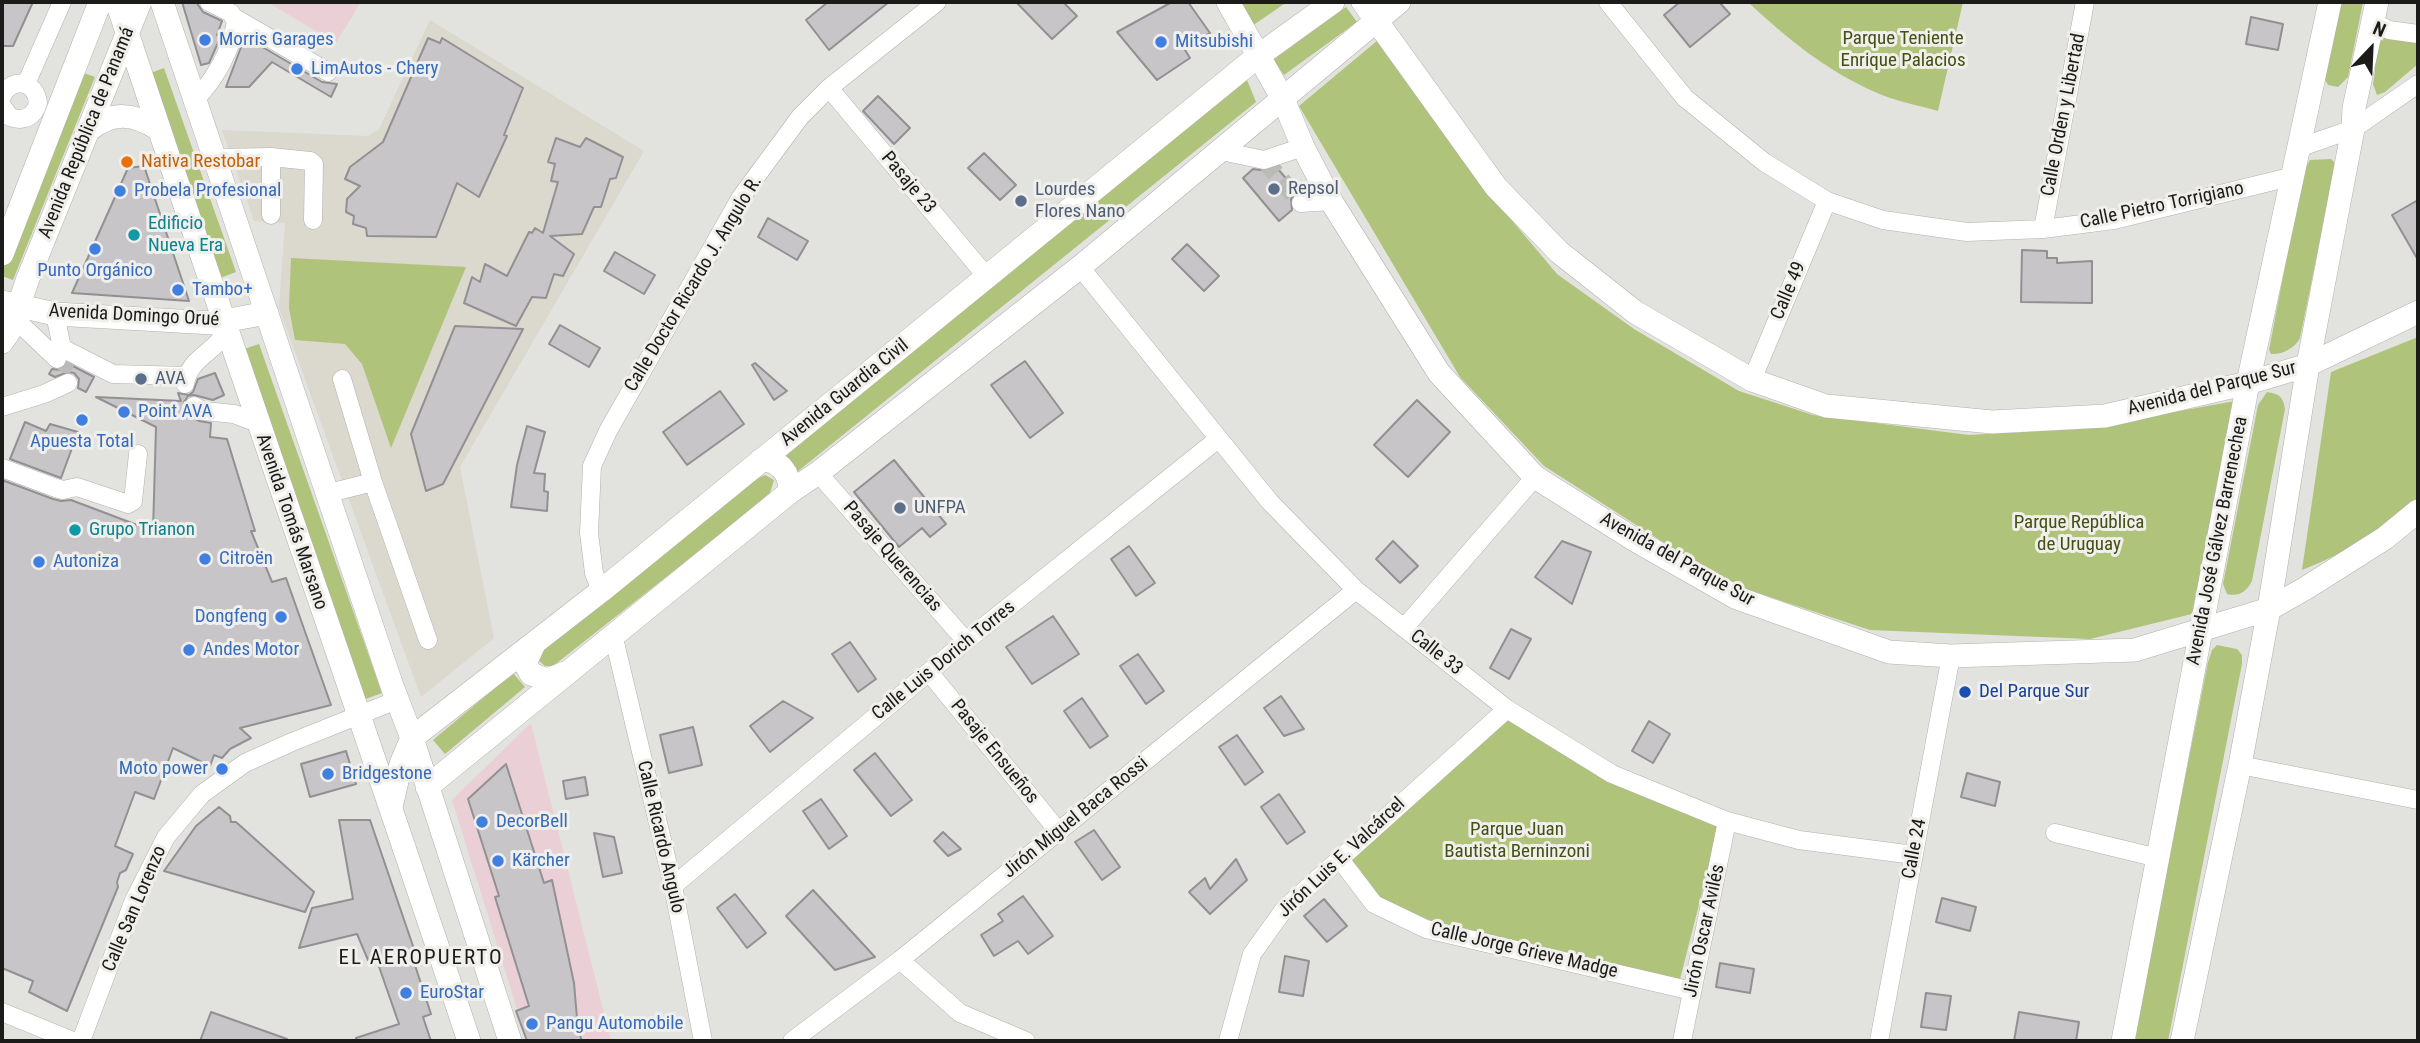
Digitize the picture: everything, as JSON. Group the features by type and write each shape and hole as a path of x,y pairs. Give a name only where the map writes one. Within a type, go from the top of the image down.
{"main road":[{"name":"Avenida República de Panamá","path":"2,254 48,106 100,2"},
{"name":"Avenida Tomás Marsano","path":"117,2 225,328 469,1041"},
{"name":"Avenida República de Panamá","path":"8,320 140,2"},
{"path":"162,2 412,738 510,1041"},
{"path":"1228,2 1258,56"},
{"name":"Avenida Guardia Civil","path":"412,738 601,591 1258,56 1333,2"},
{"name":"Avenida del Parque Sur","path":"1363,2 1496,187 1559,252 1635,312 1752,380 1826,406 1992,422 2105,416 2248,383 2308,365 2418,312"},
{"path":"427,787 790,492 818,473 1080,267 1399,2"},
{"name":"Avenida José Gálvez Barrenechea","path":"2123,1041 2248,383 2301,147 2330,2"},
{"path":"2182,1041 2240,765 2269,609 2308,365 2353,128 2354,108 2375,12"},
{"name":"Avenida del Parque Sur","path":"1258,56 1283,99 1303,147 1332,201 1439,373 1535,477 1634,540 1737,598 1889,652 1951,656 2135,650 2269,609 2385,538 2418,511"},
{"path":"89,130 108,118 121,115 136,117 158,129"},
{"name":"Avenida Domingo Orué","path":"8,320 55,314 225,328 267,313"},
{"path":"761,460 776,463 782,468 787,474 790,492"},
{"path":"534,644 525,663 531,674 548,680 567,672"},
{"path":"391,807 401,764 412,738"}],"street":[{"path":"26,84 62,2"},
{"path":"209,2 328,72"},
{"name":"Calle Pietro Torrigiano","path":"1608,2 1685,98 1764,162 1827,201 1883,220 1967,232 2043,229 2114,220 2294,176"},
{"name":"Calle Orden y Libertad","path":"2043,229 2085,2"},
{"name":"Calle Doctor Ricardo J. Angulo R.","path":"601,591 594,573 589,533 592,466 608,431 741,197 800,117 929,4"},
{"path":"2375,12 2389,30 2418,34"},
{"path":"195,100 217,72 236,27 235,18"},
{"path":"2,96 8,86 26,84 48,106 22,120 5,114 2,106"},
{"path":"2301,147 2353,128 2418,84"},
{"name":"Pasaje 23","path":"829,89 986,277"},
{"path":"1221,150 1264,160 1303,147"},
{"path":"215,158 271,157 310,161 314,164 313,220"},
{"path":"271,157 271,215"},
{"path":"1301,203 1332,201"},
{"name":"Calle 49","path":"1752,380 1827,201"},
{"name":"Calle 33","path":"1080,267 1270,502 1356,590 1507,709 1612,774 1727,821 1799,839 1914,855"},
{"path":"55,314 62,348 81,363 113,374 186,380 195,361 218,344 225,328"},
{"path":"8,320 57,359"},
{"path":"342,379 373,482 429,640"},
{"path":"2,407 44,394 68,383"},
{"path":"194,406 204,411 234,414 258,423"},
{"name":"Calle Luis Dorich Torres","path":"673,886 966,641 1218,439"},
{"path":"2,468 55,488 77,487 128,504 133,501 138,454"},
{"name":"Pasaje Querencias","path":"818,473 966,641"},
{"path":"1404,628 1535,477"},
{"path":"329,493 373,482"},
{"name":"Jirón Miguel Baca Rossi","path":"792,1041 900,960 1356,590"},
{"name":"Calle Ricardo Angulo","path":"613,634 673,886 702,1034"},
{"name":"Calle 24","path":"1879,1041 1951,656"},
{"name":"Pasaje Ensueños","path":"929,672 1059,832"},
{"name":"Calle San Lorenzo","path":"81,1041 134,900 166,837 202,794 245,763 397,700"},
{"name":"Jirón Luis E. Valcárcel","path":"1228,1041 1252,954 1285,908 1507,709"},
{"path":"2240,765 2418,800"},
{"name":"Jirón Oscar Avilés","path":"1682,1041 1727,821"},
{"path":"2055,833 2158,858"},
{"name":"Calle Jorge Grieve Madge","path":"1339,858 1374,904 1426,929 1692,991"},
{"path":"900,960 960,1013 1026,1041"},
{"path":"2,1012 73,1041"},
{"path":"702,1034 711,1041"}],"shaded area":[{"path":"267,2 361,2 336,43"},
{"path":"430,20 644,151 460,467 494,638 421,697 279,308 285,223 254,221 222,130 368,136 379,129"},
{"path":"531,723 611,1041 527,1041 452,800"}],"green space":[{"path":"1240,2 1287,2 1252,26"},
{"name":"Parque Teniente Enrique Palacios","path":"1748,2 1963,2 1938,111 1883,95 1857,84 1792,41"},
{"path":"2338,2 2363,2 2348,77 2338,87 2328,85 2323,76"},
{"path":"1346,7 1357,22 1284,75 1273,60"},
{"path":"2383,36 2417,41 2418,64 2385,92 2377,95 2373,84 2374,47"},
{"name":"Parque República de Uruguay","path":"1378,40 1498,204 1557,274 1634,329 1739,391 1813,415 1969,435 2080,429 2235,401 2192,614 2090,639 1870,630 1727,583 1544,466 1460,377 1299,106"},
{"path":"164,68 236,272 220,278 148,74"},
{"path":"81,72 95,77 13,280 2,276 2,271"},
{"path":"1247,80 1256,102 792,476 777,457"},
{"path":"2331,159 2334,162 2334,172 2300,338 2288,350 2271,354 2269,350 2303,171 2310,160"},
{"path":"291,258 466,267 391,448 362,364 345,344 295,340 289,308"},
{"path":"2418,337 2418,499 2406,511 2364,540 2302,570 2331,372"},
{"path":"259,344 382,693 363,700 244,349"},
{"path":"2267,392 2280,396 2285,409 2252,581 2242,593 2227,594 2223,584 2258,405"},
{"path":"765,475 774,480 769,496 553,666 545,666 537,659 542,649 754,480"},
{"path":"2217,645 2237,649 2242,655 2242,664 2168,1041 2133,1041 2208,662"},
{"path":"513,673 525,687 445,754 433,740"},
{"name":"Parque Juan Bautista Berninzoni","path":"1507,715 1719,826 1679,983 1427,923 1378,898 1348,858"}],"building":[{"path":"2,2 33,2 13,46 2,46"},
{"name":"Morris Garages","path":"182,2 196,2 203,12 222,21 217,35 221,36 209,63 201,65"},
{"path":"828,2 889,2 829,50 806,20"},
{"path":"1016,2 1063,2 1077,16 1052,39"},
{"name":"Mitsubishi","path":"1172,2 1188,2 1210,33 1185,50 1190,58 1157,80 1117,32"},
{"path":"1680,2 1719,2 1730,14 1690,47 1664,15"},
{"path":"2251,17 2283,24 2278,50 2246,44"},
{"path":"428,38 440,43 442,38 523,88 504,135 507,136 479,197 457,183 436,237 367,236 366,228 353,224 354,216 346,212 347,199 360,186 345,179 350,167 383,142"},
{"name":"LimAutos - Chery","path":"243,42 257,47 259,45 322,82 337,84 331,97 272,62 249,87 226,87"},
{"path":"878,96 910,128 894,144 863,111"},
{"path":"556,138 580,147 586,138 623,157 616,178 610,179 601,207 594,207 582,234 550,236 574,254 563,276 554,274 546,298 532,297 516,326 464,303 472,277 480,282 485,264 507,276 529,232 532,233 535,228 543,233 558,182 551,181 555,164 548,162"},
{"path":"984,153 1016,185 1000,200 968,168"},
{"name":"Edificio Nueva Era","path":"144,166 189,301 72,293 128,168"},
{"name":"Repsol","path":"1277,168 1298,192 1291,199 1292,210 1279,221 1243,178 1253,169 1267,171"},
{"path":"2418,200 2418,260 2392,215"},
{"path":"768,218 808,241 797,260 758,237"},
{"path":"1187,244 1219,276 1204,291 1172,259"},
{"path":"2022,250 2047,251 2047,258 2057,258 2057,263 2092,261 2092,303 2021,302"},
{"path":"615,252 655,275 644,294 604,271"},
{"path":"560,325 600,348 589,367 549,344"},
{"path":"455,326 523,329 443,484 426,491 411,434"},
{"path":"1025,361 1063,413 1030,438 991,385"},
{"path":"67,363 94,377 86,392 78,388 79,379 74,373 68,372 55,377 49,374 52,369 61,370"},
{"path":"755,363 787,391 774,400 752,365"},
{"path":"215,373 224,395 213,400 188,396 184,402 184,412 199,421 211,423 210,437 227,439 255,531 251,531 272,582 286,578 331,705 240,728 251,738 230,749 222,758 214,755 210,766 173,748 154,799 135,792 115,846 133,854 126,870 120,873 118,887 67,1011 29,992 33,981 2,968 2,480 53,499 71,500 153,531 156,427 96,397 181,401 178,393 189,395 198,379"},
{"path":"720,391 744,424 687,465 663,432"},
{"path":"1417,400 1450,432 1408,477 1374,445"},
{"path":"25,422 46,431 50,424 78,432 61,478 10,459"},
{"path":"527,426 545,432 534,473 545,474 547,511 511,507 517,465"},
{"name":"UNFPA","path":"894,460 946,524 930,537 922,528 899,547 854,492"},
{"path":"1393,541 1418,566 1400,583 1376,559"},
{"path":"1562,541 1591,552 1572,604 1535,577"},
{"path":"1129,546 1155,583 1136,596 1111,559"},
{"path":"1053,616 1079,654 1032,684 1006,647"},
{"path":"1511,629 1531,639 1509,679 1490,668"},
{"path":"850,642 876,679 858,692 832,654"},
{"path":"1138,654 1164,691 1146,704 1120,666"},
{"path":"1281,696 1304,729 1284,736 1264,708"},
{"path":"1082,698 1108,736 1090,748 1064,711"},
{"path":"783,701 813,718 770,752 750,726"},
{"path":"1649,721 1670,734 1653,763 1632,751"},
{"path":"693,727 702,765 669,773 660,735"},
{"path":"1237,735 1263,772 1245,785 1219,747"},
{"name":"Bridgestone","path":"346,751 356,784 310,797 301,764"},
{"path":"875,753 912,800 891,816 854,770"},
{"path":"506,764 544,883 552,880 574,983 578,1030 582,1041 527,1041 516,1011 529,1006 495,897 499,896 468,799"},
{"path":"1967,773 2000,782 1995,806 1961,797"},
{"path":"585,777 588,795 566,799 563,781"},
{"path":"1279,794 1305,832 1287,844 1261,807"},
{"path":"821,799 847,836 829,849 803,811"},
{"path":"219,807 230,816 231,822 236,822 314,892 305,912 164,871 196,826"},
{"path":"339,820 370,820 414,949 410,950 431,1014 423,1017 431,1041 356,1041 356,1038 399,1024 376,958 368,960 357,934 299,948 312,908 353,899"},
{"path":"1094,830 1120,867 1102,880 1075,842"},
{"path":"943,832 961,849 948,856 934,841"},
{"path":"594,833 614,837 622,873 603,877"},
{"path":"1236,859 1247,880 1210,914 1189,892 1205,878 1210,889"},
{"path":"813,890 875,957 835,970 786,916"},
{"path":"735,894 766,933 747,948 717,908"},
{"path":"1023,896 1053,936 1028,954 1018,941 994,956 981,935 1003,921 998,914"},
{"path":"1942,898 1976,907 1970,931 1936,922"},
{"path":"1324,899 1347,926 1327,942 1304,916"},
{"path":"1285,956 1309,961 1303,996 1279,992"},
{"path":"1720,963 1754,969 1750,993 1716,987"},
{"path":"1926,993 1951,996 1946,1030 1921,1027"},
{"path":"211,1012 287,1039 287,1041 200,1041"},
{"path":"2019,1012 2079,1022 2076,1041 2014,1041"}],"tunnel":[{"path":"1264,160 1301,203"},
{"path":"57,359 76,369"}],"place":[{"name":"Morris Garages","path":"205,40"},
{"name":"Mitsubishi","path":"1161,42"},
{"name":"LimAutos - Chery","path":"297,69"},
{"name":"Nativa Restobar","path":"127,162"},
{"name":"Repsol","path":"1274,189"},
{"name":"Probela Profesional","path":"120,191"},
{"name":"Lourdes Flores Nano","path":"1021,201"},
{"name":"Edificio Nueva Era","path":"134,235"},
{"name":"Punto Orgánico","path":"95,249"},
{"name":"Tambo+","path":"178,290"},
{"name":"AVA","path":"141,379"},
{"name":"Point AVA","path":"124,412"},
{"name":"Apuesta Total","path":"82,420"},
{"name":"UNFPA","path":"900,508"},
{"name":"Grupo Trianon","path":"75,530"},
{"name":"Citroën","path":"205,559"},
{"name":"Autoniza","path":"39,562"},
{"name":"Dongfeng","path":"281,617"},
{"name":"Andes Motor","path":"189,650"},
{"name":"Del Parque Sur","path":"1965,692"},
{"name":"Moto power","path":"222,769"},
{"name":"Bridgestone","path":"328,774"},
{"name":"DecorBell","path":"482,822"},
{"name":"Kärcher","path":"498,861"},
{"name":"EuroStar","path":"406,993"},
{"name":"Pangu Automobile","path":"532,1024"}],"district":[{"name":"EL AEROPUERTO","path":"421,959"}]}
